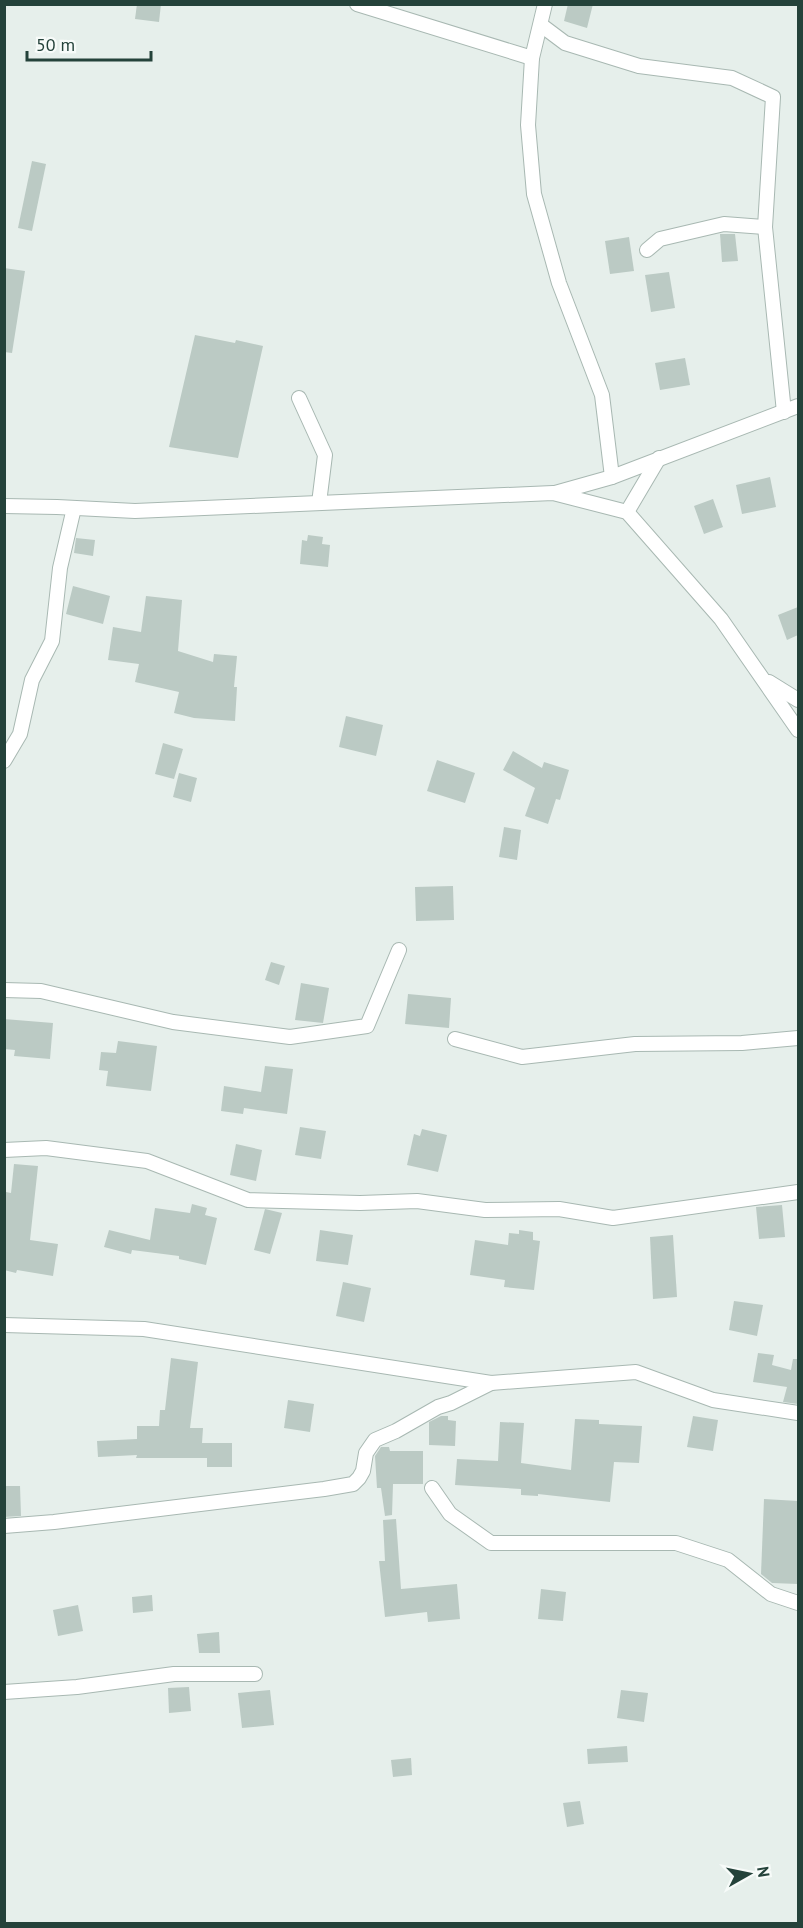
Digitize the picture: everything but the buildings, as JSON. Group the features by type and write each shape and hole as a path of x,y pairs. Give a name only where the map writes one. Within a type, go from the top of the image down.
{"street":[{"path":"357,4 532,58"},
{"path":"545,4 532,58 528,125 534,194 558,283 602,395 612,477"},
{"path":"541,25 565,43 639,66 732,78 773,97 765,227 784,412"},
{"path":"647,250 660,239 724,224 765,227"},
{"path":"299,398 325,455 319,503"},
{"path":"4,506 135,511 553,493 612,477 798,406"},
{"path":"627,512 659,458"},
{"path":"553,493 627,512 721,619 798,730"},
{"path":"4,760 20,734 32,680 52,641 60,568 74,508"},
{"path":"765,680 798,700"},
{"path":"4,990 41,991 172,1022 291,1037 367,1026 399,950"},
{"path":"455,1039 522,1057 635,1044 742,1043 798,1038"},
{"path":"4,1150 46,1148 147,1161 248,1200 360,1203 417,1201 485,1210 559,1209 613,1218 798,1192"},
{"path":"4,1325 144,1329 491,1383 636,1372 713,1400 798,1413"},
{"path":"4,1526 54,1522 353,1484 363,1471 366,1453 375,1440 438,1407 491,1383"},
{"path":"432,1488 450,1514 491,1543 676,1543 728,1560 771,1594 798,1603"},
{"path":"4,1692 77,1687 174,1674 255,1674"}]}
